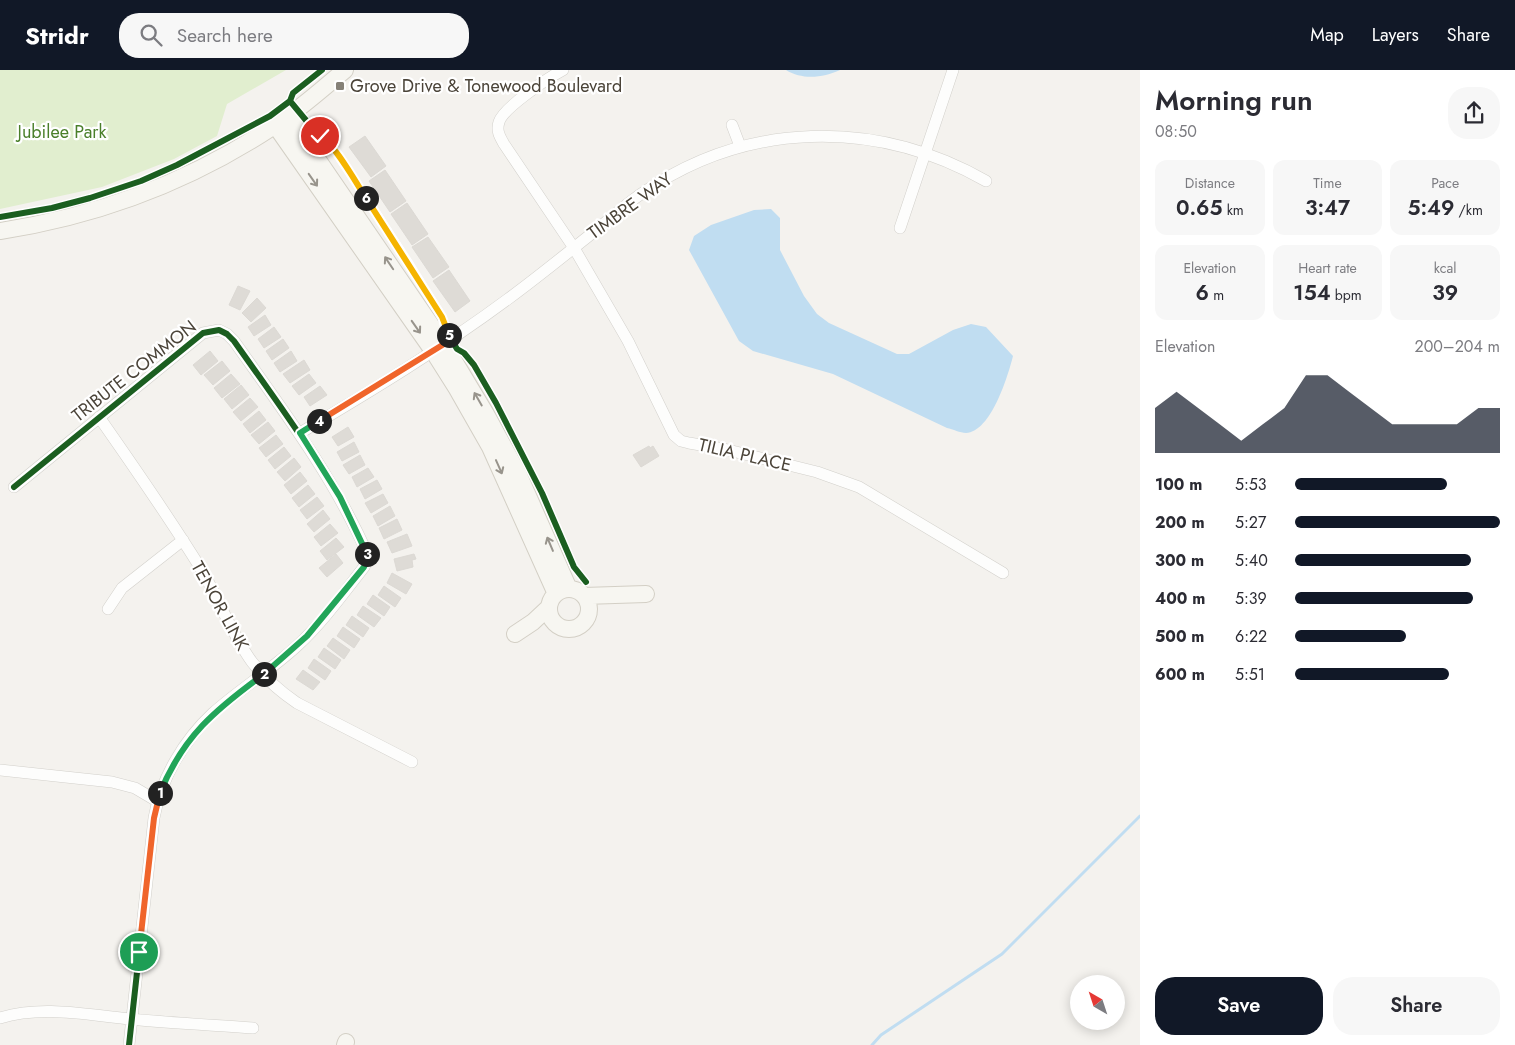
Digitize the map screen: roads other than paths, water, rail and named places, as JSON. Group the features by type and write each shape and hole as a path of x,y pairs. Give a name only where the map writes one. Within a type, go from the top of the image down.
{"street":[{"path":"0,231 42,224 123,202 173,182 226,156 282,121 346,70"},
{"name":"TILIA PLACE","path":"563,70 550,77 506,111 502,116 498,133 574,248 628,341 674,434 681,440 732,450 817,472 859,487 1004,573"},
{"path":"900,228 953,70"},
{"path":"282,121 439,348 457,388 490,447 569,600 586,619 578,627 566,629 556,624 551,617 569,600"},
{"path":"732,125 740,146"},
{"name":"TIMBRE WAY","path":"439,348 508,299 627,204 656,184 688,166 740,146 795,138 848,137 886,143 926,153 958,166 986,181"},
{"name":"TRIBUTE COMMON","path":"14,487 203,333 219,330 227,334 300,433 340,497 367,553 367,561 358,574 307,636 264,674"},
{"path":"300,433 439,348"},
{"name":"TENOR LINK","path":"99,417 202,570 241,645 254,664 297,703 412,762"},
{"path":"108,608 122,588 182,540"},
{"path":"556,624 515,634 569,600 626,594 646,594"},
{"path":"129,1045 157,801 171,770 197,730 213,713 264,674"},
{"path":"0,770 112,782 135,788 157,801"},
{"path":"0,1018 28,1012 57,1012 254,1028"}],"water":[{"path":"786,70 840,70 827,75 806,77"},
{"path":"771,209 780,218 780,250 804,296 817,314 829,323 897,354 909,354 953,330 971,324 986,327 1013,356 1003,389 991,413 983,423 975,430 966,433 947,428 833,374 753,351 739,341 689,250 694,236 711,225 754,210"}],"waterway":[{"path":"872,1045 881,1035 1002,954 1140,816"}],"place":[{"name":"Grove Drive & Tonewood Boulevard","path":"340,86"}],"park label":[{"name":"Jubilee Park","path":"62,132"}]}
